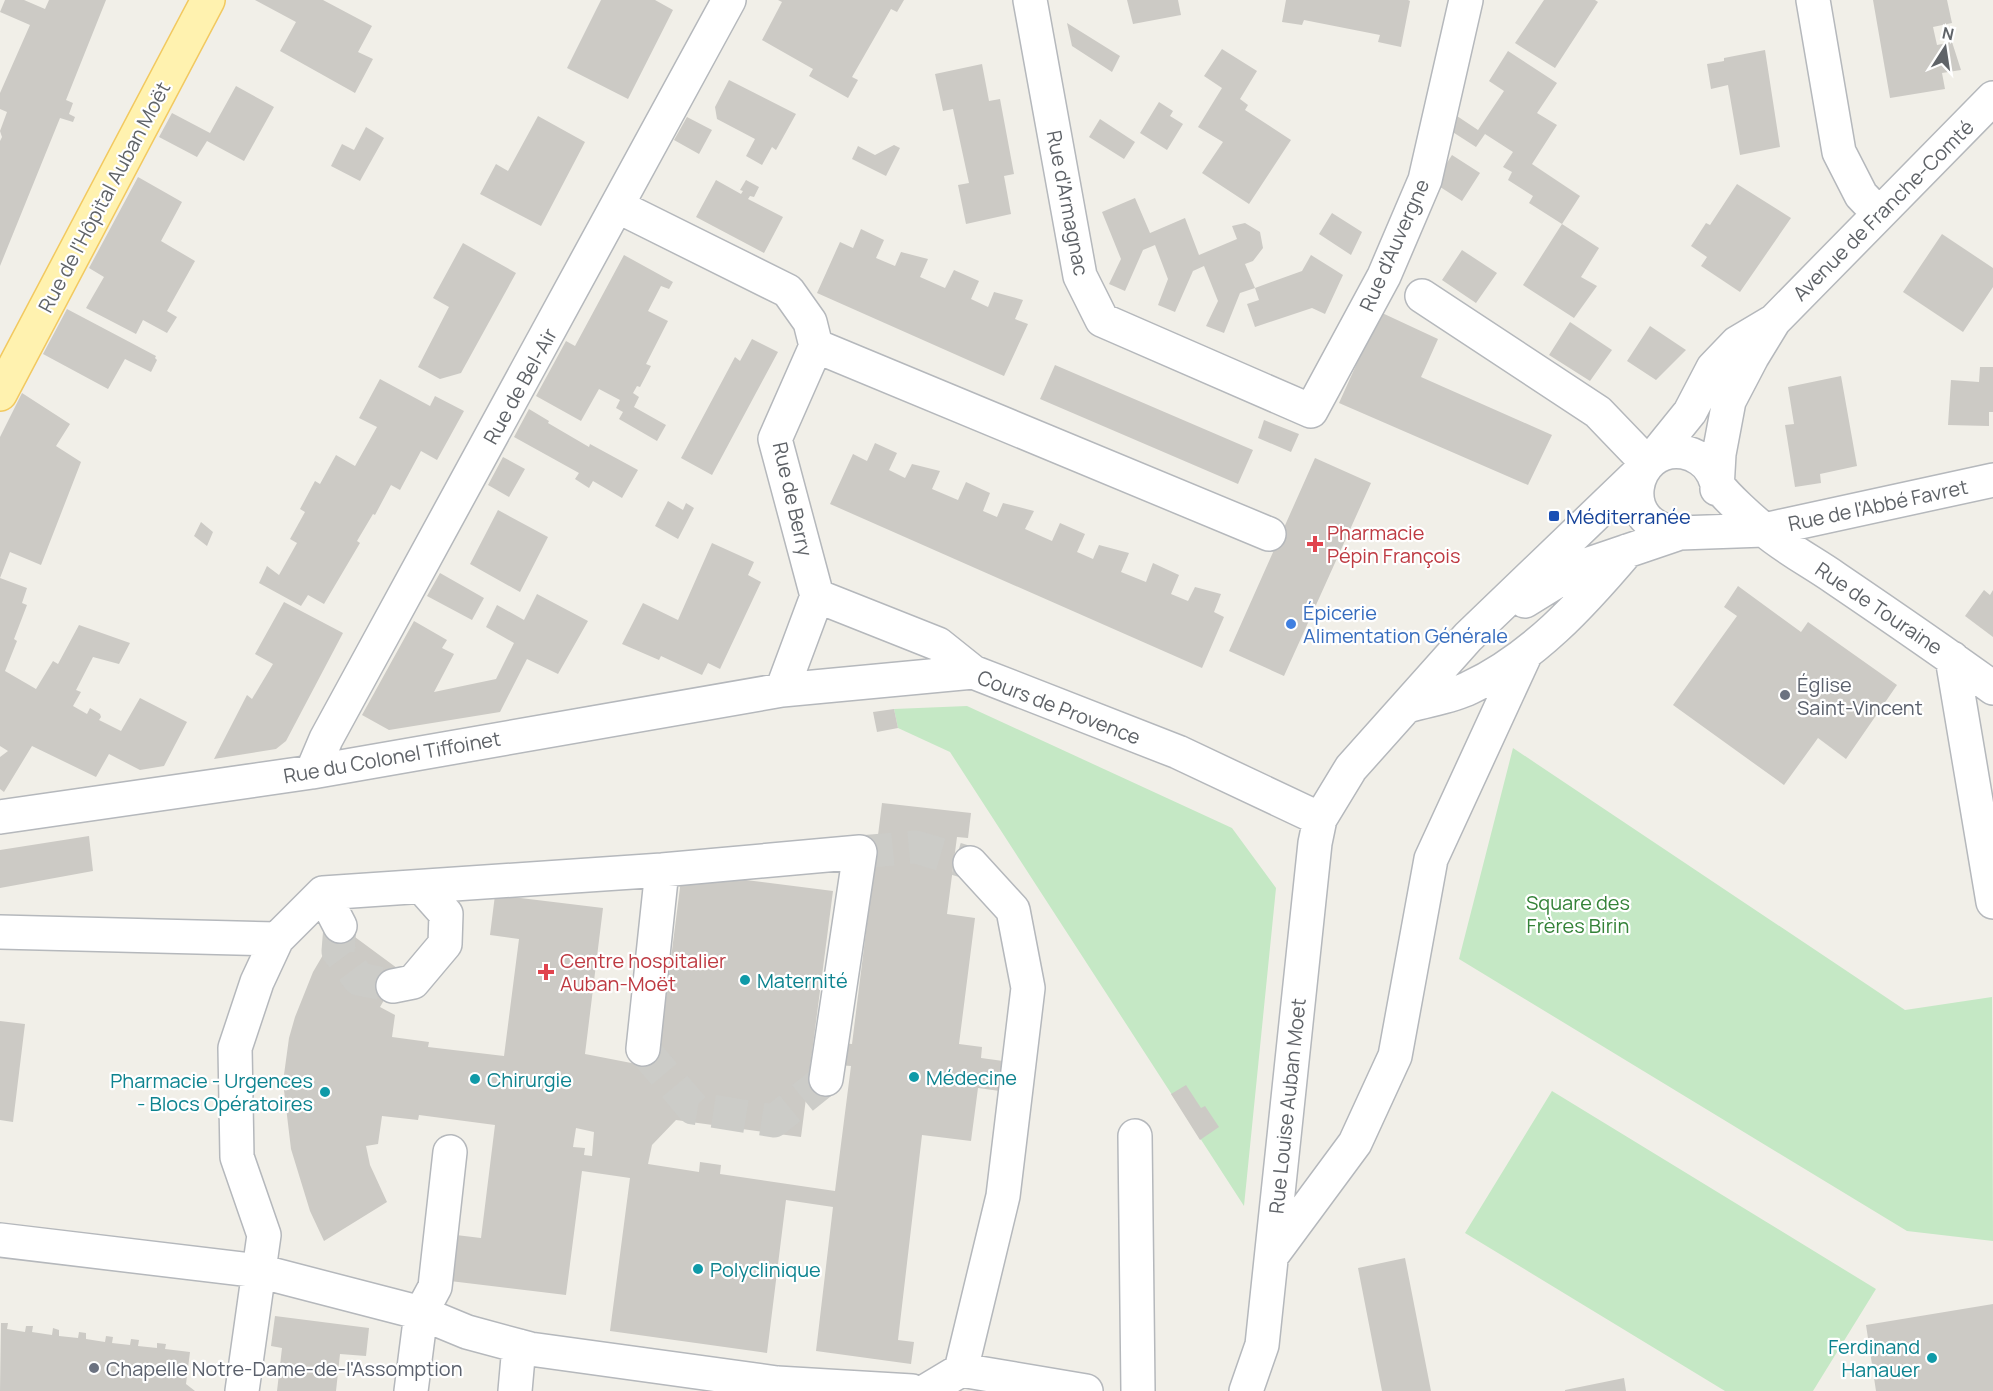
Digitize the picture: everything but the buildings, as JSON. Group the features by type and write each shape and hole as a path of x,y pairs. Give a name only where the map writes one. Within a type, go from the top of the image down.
{"main road":[{"name":"Rue de l'Hôpital Auban Moët","path":"0,394 208,0"}],"street":[{"name":"Rue de Bel-Air","path":"312,772 326,739 729,0"},
{"name":"Rue d'Armagnac","path":"1030,0 1080,276 1102,320 1311,411"},
{"name":"Rue d'Auvergne","path":"1311,411 1384,276 1425,180 1466,0"},
{"path":"1813,0 1839,152 1861,195 1879,214"},
{"name":"Avenue de Franche-Comté","path":"1468,638 1580,567 1693,530 1705,522 1718,498 1719,454 1729,401 1774,321 1993,98"},
{"path":"617,206 788,291 810,322 816,346 1269,534"},
{"path":"1422,296 1598,412 1648,464"},
{"name":"Avenue de Franche-Comté","path":"1680,533 1667,532 1655,527 1645,518 1637,504 1640,476 1690,412 1713,368 1737,343 1774,321"},
{"name":"Rue de Berry","path":"816,346 775,439 817,596"},
{"name":"Avenue de Franche-Comté","path":"1320,819 1351,768 1468,638 1648,464 1659,455 1683,452 1704,461 1712,471 1717,484"},
{"name":"Rue de l'Abbé Favret","path":"1764,530 1993,480"},
{"name":"Rue de Touraine","path":"1717,484 1764,530 1993,688"},
{"path":"1680,533 1764,530"},
{"path":"1408,706 1468,689 1525,655 1594,590 1628,550"},
{"path":"782,690 817,596 938,644 973,672"},
{"path":"1272,1255 1355,1143 1395,1056 1431,859 1525,655"},
{"path":"1952,658 1993,902"},
{"name":"Cours de Provence","path":"782,690 973,672 1178,752 1320,819"},
{"name":"Rue du Colonel Tiffoinet","path":"0,817 312,772 782,690"},
{"name":"Rue Louise Auban Moet","path":"1246,1391 1262,1345 1313,855 1320,819"},
{"path":"242,1391 264,1234 237,1158 235,1048 257,982 277,939 323,893 662,870 860,852 826,1078"},
{"path":"961,1370 1002,1196 1028,988 1013,910 970,863"},
{"path":"643,1049 662,870"},
{"path":"393,986 413,982 445,944 446,914 422,886"},
{"path":"323,893 340,927"},
{"path":"0,932 277,939"},
{"path":"1135,1137 1138,1391"},
{"path":"411,1391 421,1313 435,1287 450,1152"},
{"path":"0,1240 259,1271 421,1313 467,1332 519,1346 776,1387 912,1391"},
{"path":"514,1391 519,1346"},
{"path":"926,1391 961,1370 1086,1391"}],"green space":[{"path":"967,706 1232,828 1276,888 1244,1206 950,752 898,728 894,709"},
{"name":"Square des Frères Birin","path":"1513,748 1905,1010 1992,997 1993,1241 1907,1231 1459,959"},
{"path":"1552,1091 1876,1289 1813,1391 1725,1391 1465,1233"}],"tunnel":[{"path":"860,852 916,847 970,863"},
{"path":"340,926 338,951 359,979 393,986"},
{"path":"643,1049 693,1108 774,1121 826,1079"}],"place":[{"name":"Méditerranée","path":"1554,516"},
{"name":"Pharmacie Pépin François","path":"1315,544"},
{"name":"Épicerie Alimentation Générale","path":"1291,624"},
{"name":"Église Saint-Vincent","path":"1785,695"},
{"name":"Centre hospitalier Auban-Moët","path":"546,972"},
{"name":"Maternité","path":"745,980"},
{"name":"Médecine","path":"914,1077"},
{"name":"Chirurgie","path":"475,1079"},
{"name":"Pharmacie - Urgences - Blocs Opératoires","path":"325,1092"},
{"name":"Polyclinique","path":"698,1269"},
{"name":"Ferdinand Hanauer","path":"1932,1358"},
{"name":"Chapelle Notre-Dame-de-l'Assomption","path":"94,1368"}]}
